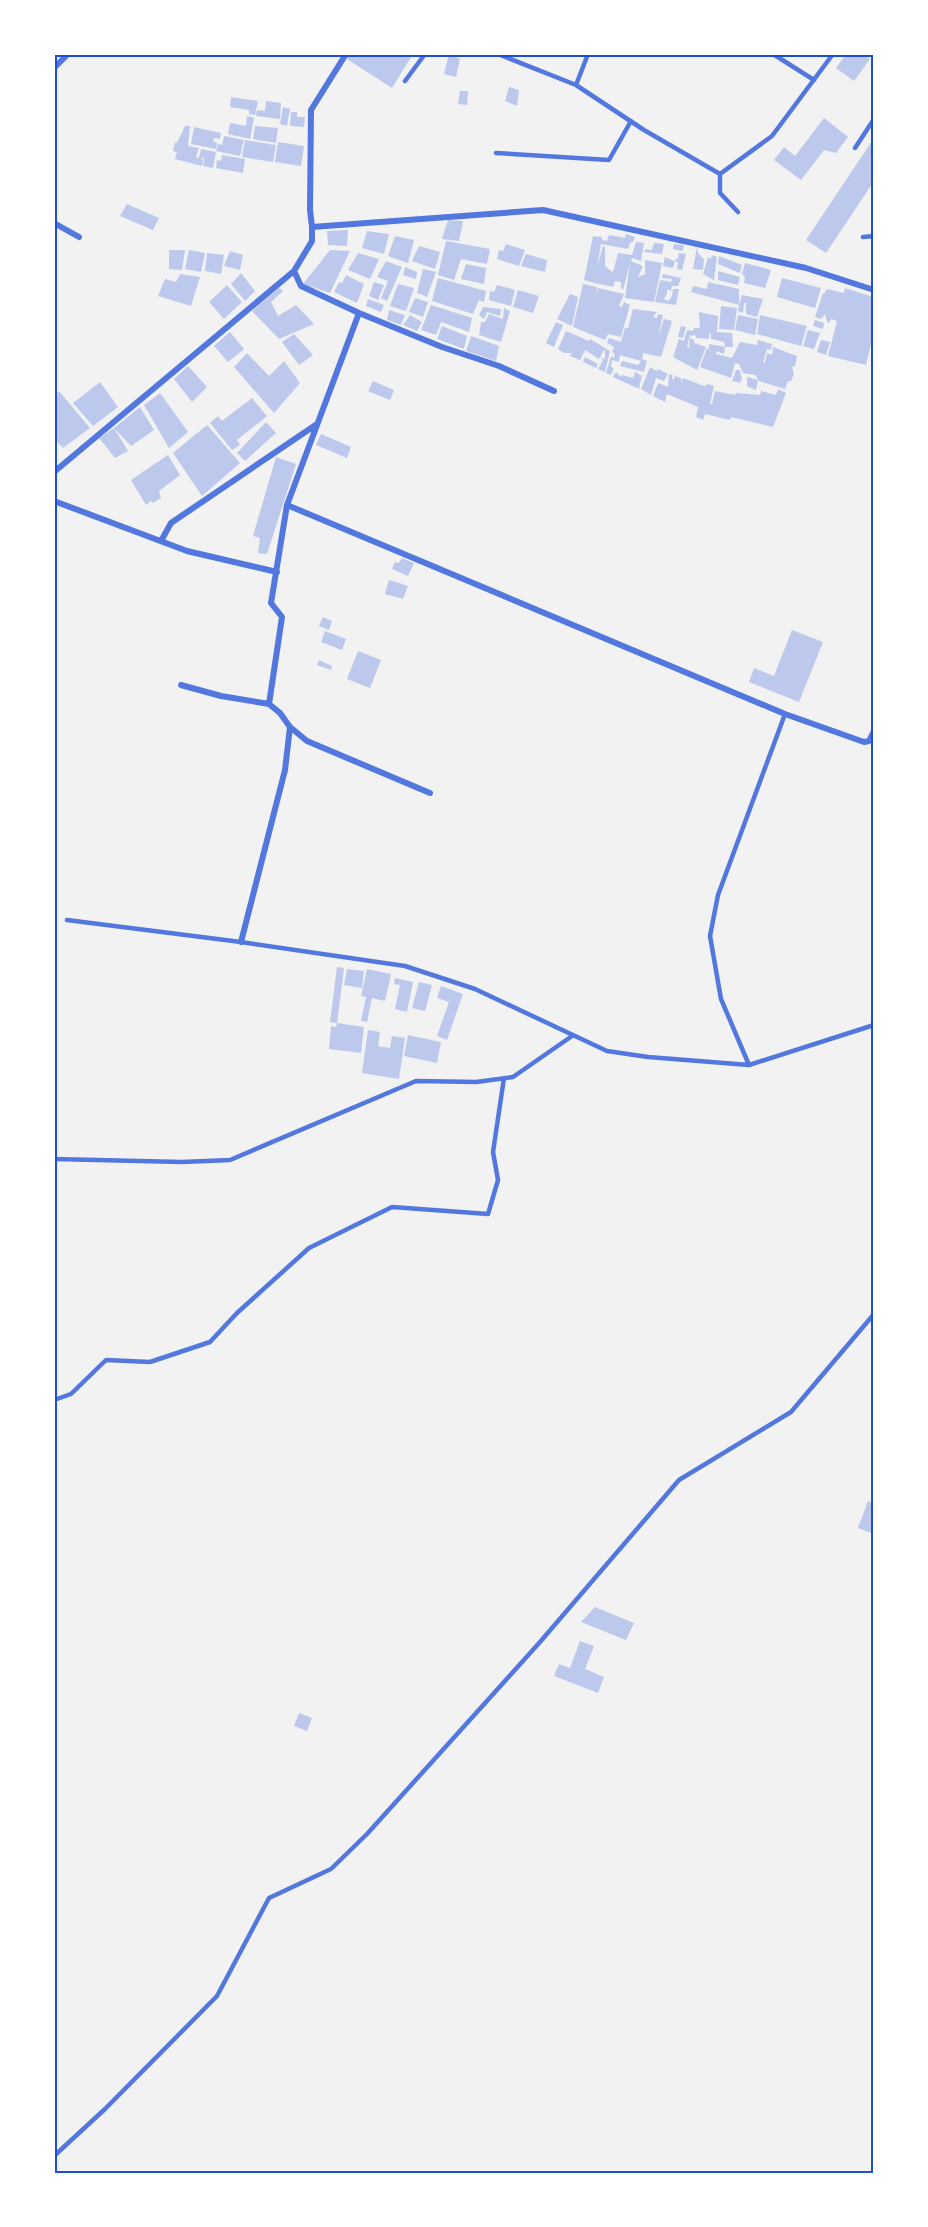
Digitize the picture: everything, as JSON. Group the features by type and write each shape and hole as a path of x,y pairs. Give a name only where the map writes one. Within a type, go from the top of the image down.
{"street":[{"path":"54,68 68,54"},
{"path":"54,472 294,271 312,241 311,110 346,54"},
{"path":"312,227 543,210 806,268 874,290"},
{"path":"54,222 79,237"},
{"path":"294,271 301,286 359,313 442,347 499,366 554,391"},
{"path":"269,704 282,617 271,603 287,505 359,313"},
{"path":"161,541 171,523 318,423"},
{"path":"54,501 187,551 277,573"},
{"path":"287,505 785,714 864,742 869,741 874,731"},
{"path":"181,685 221,696 269,704 280,713 290,727 307,741 430,793"},
{"path":"241,942 285,770 290,727"}],"lane":[{"path":"405,81 425,54"},
{"path":"498,54 576,86 720,174"},
{"path":"576,86 588,54"},
{"path":"773,54 814,80"},
{"path":"720,174 772,136 833,54"},
{"path":"855,148 874,118"},
{"path":"496,153 609,160 631,121"},
{"path":"720,174 720,193 738,212"},
{"path":"863,237 874,236"},
{"path":"749,1065 721,999 710,936 718,896 785,714"},
{"path":"67,920 405,966 475,989 607,1051 648,1057 749,1065 874,1025"},
{"path":"54,1159 182,1162 230,1160 416,1081 476,1082 513,1077 572,1036"},
{"path":"54,1400 71,1394 106,1360 150,1362 210,1342 237,1313 309,1248 392,1207 488,1214 498,1180 493,1152 504,1078"},
{"path":"54,2156 105,2109 217,1996 269,1898 331,1869 367,1834 533,1651 679,1480 791,1412 874,1314"}],"building":[{"path":"350,54 413,54 392,88 347,59"},
{"path":"449,54 460,59 456,77 444,74"},
{"path":"846,54 863,54 870,59 854,81 836,68"},
{"path":"509,87 519,90 517,106 505,101"},
{"path":"460,91 468,91 467,105 458,104"},
{"path":"231,97 258,101 255,115 249,114 249,110 230,107"},
{"path":"266,101 281,103 280,119 256,116 257,110 265,111"},
{"path":"283,107 290,109 287,126 280,124"},
{"path":"291,112 297,112 297,117 305,117 304,127 290,126"},
{"path":"247,116 254,118 250,139 228,134 230,123 246,126"},
{"path":"824,118 848,137 836,153 824,150 801,180 774,160 784,147 795,156"},
{"path":"185,126 190,126 188,146 199,148 196,157 203,159 202,166 175,159 177,152 173,151 175,142 177,143"},
{"path":"255,126 278,128 276,143 253,139"},
{"path":"194,127 221,133 220,139 214,138 213,141 217,143 216,149 191,144"},
{"path":"224,136 244,140 240,156 216,151 218,144 222,145"},
{"path":"874,138 874,181 826,253 806,240"},
{"path":"245,140 276,145 273,162 242,157"},
{"path":"278,142 304,146 301,166 275,162"},
{"path":"201,149 216,152 213,168 203,166 204,158 199,158"},
{"path":"222,155 245,159 243,173 216,168 217,160 221,161"},
{"path":"127,204 159,218 153,230 120,216"},
{"path":"448,220 463,221 459,241 442,239"},
{"path":"348,230 347,246 328,245 327,231"},
{"path":"367,231 389,234 384,254 362,248"},
{"path":"626,234 635,237 628,249 601,244 597,267 603,246 605,247 605,266 612,272 618,253 632,255 636,242 644,243 641,261 632,258 631,261 643,266 638,277 645,274 645,260 662,263 654,302 625,298 630,263 623,290 621,282 615,281 613,287 584,280 593,236 602,237 602,240 607,241 609,235 625,238"},
{"path":"395,236 414,240 408,263 388,256"},
{"path":"446,241 490,249 487,264 461,259 454,280 438,275"},
{"path":"654,243 664,244 662,254 644,252 646,249 652,250"},
{"path":"506,244 525,250 519,266 497,259 499,250 503,251"},
{"path":"674,244 684,245 683,251 673,249"},
{"path":"419,246 440,252 435,269 412,261"},
{"path":"697,247 698,253 704,259 703,270 693,269"},
{"path":"169,250 185,250 182,270 169,269"},
{"path":"189,250 205,253 201,272 185,269"},
{"path":"330,250 350,251 330,293 303,284"},
{"path":"230,251 243,255 240,270 224,266"},
{"path":"207,253 224,255 221,274 205,271"},
{"path":"358,253 379,259 370,279 348,270"},
{"path":"679,253 686,254 682,270 677,269 678,262 675,261 673,268 663,266 665,257 674,261 678,258"},
{"path":"526,254 547,260 545,272 521,266"},
{"path":"712,255 717,257 714,280 703,274 708,257 711,259"},
{"path":"719,256 742,265 740,273 718,264"},
{"path":"386,261 402,267 387,301 381,298 388,281 377,277"},
{"path":"745,263 771,270 765,288 744,283 745,277 742,274"},
{"path":"466,264 486,268 484,284 461,279"},
{"path":"405,267 417,272 416,279 403,275"},
{"path":"423,269 436,272 427,297 417,293"},
{"path":"718,271 740,277 738,285 718,280"},
{"path":"241,273 255,291 245,301 231,284"},
{"path":"180,274 200,277 191,306 158,296 165,279 176,282"},
{"path":"663,274 681,278 678,286 672,286 671,291 667,289 664,299 668,301 673,289 679,289 676,305 655,302 660,280 671,282 672,279 662,278"},
{"path":"346,275 364,284 357,303 334,292"},
{"path":"438,278 486,291 484,302 479,300 473,314 432,301"},
{"path":"782,278 821,288 815,308 777,297"},
{"path":"374,282 384,285 378,300 369,296"},
{"path":"708,282 739,289 739,304 742,295 763,299 757,317 746,314 746,303 744,303 743,313 738,311 739,305 691,292 693,286 707,289"},
{"path":"398,284 414,288 406,311 390,306"},
{"path":"583,284 597,287 596,295 598,288 624,294 619,306 622,307 624,302 630,305 621,337 608,334 605,340 573,327"},
{"path":"227,285 242,302 224,319 209,302"},
{"path":"497,285 515,290 511,306 489,300 490,291 494,292"},
{"path":"279,288 283,291 271,302 278,316 296,305 314,324 279,339 252,311"},
{"path":"845,288 874,297 874,331 866,365 828,356 837,321 831,319 829,323 827,322 825,314 821,319 815,317 823,293 827,289 844,293"},
{"path":"518,290 539,296 533,313 513,307"},
{"path":"570,294 578,297 572,326 557,319"},
{"path":"415,298 428,302 423,317 409,312"},
{"path":"368,299 384,305 381,312 366,306"},
{"path":"431,305 472,318 469,332 441,322 436,335 421,330"},
{"path":"721,306 737,308 734,330 719,329"},
{"path":"483,307 501,309 500,316 487,312 484,319 479,315"},
{"path":"504,308 510,311 501,342 479,335 481,322 485,322 489,314 503,319"},
{"path":"633,309 657,312 653,317 657,318 658,314 663,315 658,337 664,319 672,321 661,357 643,353 642,359 647,361 644,372 620,366 622,361 638,365 641,361 620,355 619,362 612,360 611,367 614,368 611,375 606,373 611,356 614,358 615,354 612,352 614,347 607,343 609,338 621,342"},
{"path":"389,310 405,315 401,325 387,320"},
{"path":"699,312 718,316 717,332 732,333 733,347 725,347 724,342 711,339 709,333 709,339 696,338 695,334 690,335 687,347 689,348 690,338 694,340 694,343 706,347 697,370 673,357 679,339 684,341 687,330 693,331 694,328 700,328"},
{"path":"410,315 422,322 417,331 403,325"},
{"path":"738,315 758,319 755,335 735,330"},
{"path":"760,315 807,326 801,346 757,334"},
{"path":"815,320 824,323 823,329 813,326"},
{"path":"556,322 563,325 554,347 546,343"},
{"path":"442,326 467,336 464,349 437,339"},
{"path":"681,326 686,327 683,338 678,337"},
{"path":"808,330 820,333 814,349 803,346"},
{"path":"566,331 589,341 590,339 610,351 605,372 598,369 603,360 600,357 599,359 585,350 580,360 570,356 572,353 564,353 558,349","holes":["604,350 605,359 600,357"]},
{"path":"230,332 244,349 228,362 214,346"},
{"path":"294,334 313,355 299,365 282,342"},
{"path":"471,336 499,346 496,361 466,351"},
{"path":"758,340 772,344 771,350 767,349 763,363 765,363 767,353 772,355 773,347 797,356 795,366 792,367 794,374 785,389 759,381 755,375 743,373 739,364 735,363 731,378 700,367 707,348 709,349 709,344 725,347 724,354 716,351 716,354 732,358 740,342 757,345"},
{"path":"821,340 830,342 826,355 817,352"},
{"path":"247,353 269,376 284,361 300,383 274,413 234,367"},
{"path":"585,357 598,364 596,368 583,362"},
{"path":"188,366 207,387 192,402 174,379"},
{"path":"650,367 668,374 664,381 656,378 651,395 641,389"},
{"path":"736,370 740,370 742,379 740,383 732,381"},
{"path":"616,372 621,377 622,375 633,378 635,372 642,376 639,389 613,377"},
{"path":"669,374 673,375 674,380 675,376 681,378 681,383 683,378 704,386 708,384 714,386 710,404 712,404 715,391 735,395 736,393 760,395 761,391 776,395 778,389 786,393 773,427 731,417 730,420 705,414 703,420 696,417 698,407 667,394 665,402 653,396 658,383 668,387"},
{"path":"747,377 758,380 756,390 747,386"},
{"path":"373,381 394,390 390,400 368,391"},
{"path":"100,382 118,407 93,426 73,403"},
{"path":"59,391 90,428 63,448 54,438 54,395"},
{"path":"160,393 188,432 169,448 144,405"},
{"path":"252,398 267,416 237,440 240,445 232,450 210,423 218,416 222,421"},
{"path":"140,407 154,430 131,446 114,428"},
{"path":"266,422 276,433 245,461 237,453"},
{"path":"207,425 240,463 202,496 173,453"},
{"path":"114,428 128,451 115,458 99,438"},
{"path":"321,434 351,447 347,458 316,445"},
{"path":"168,455 180,475 159,491 161,498 146,505 131,480"},
{"path":"276,457 296,464 267,554 258,553 260,538 253,536"},
{"path":"402,558 414,563 408,576 392,569 395,562 399,563"},
{"path":"389,580 408,586 403,599 385,594"},
{"path":"323,617 332,621 329,630 319,626"},
{"path":"792,630 823,642 799,702 749,682 754,668 774,676"},
{"path":"325,631 346,639 342,650 321,642"},
{"path":"358,651 381,660 370,688 347,679"},
{"path":"319,660 332,666 331,670 317,665"},
{"path":"337,967 344,968 337,1023 330,1022"},
{"path":"347,969 364,971 362,988 344,985"},
{"path":"367,969 391,974 385,1001 372,998 367,1022 361,1021 366,997 361,996"},
{"path":"395,978 413,982 407,1012 395,1009 400,985 394,984"},
{"path":"419,982 432,985 425,1011 412,1008"},
{"path":"441,986 463,994 447,1040 437,1036 449,1002 437,998"},
{"path":"337,1023 364,1027 361,1053 329,1049 331,1026 336,1027"},
{"path":"368,1030 380,1032 378,1046 390,1048 392,1036 405,1038 399,1079 362,1073"},
{"path":"408,1035 441,1042 437,1063 404,1056"},
{"path":"868,1501 874,1504 874,1534 858,1528"},
{"path":"595,1607 634,1623 626,1640 581,1622"},
{"path":"580,1641 594,1646 585,1669 604,1677 598,1693 554,1676 559,1664 570,1668"},
{"path":"299,1713 312,1718 307,1731 294,1726"}]}
